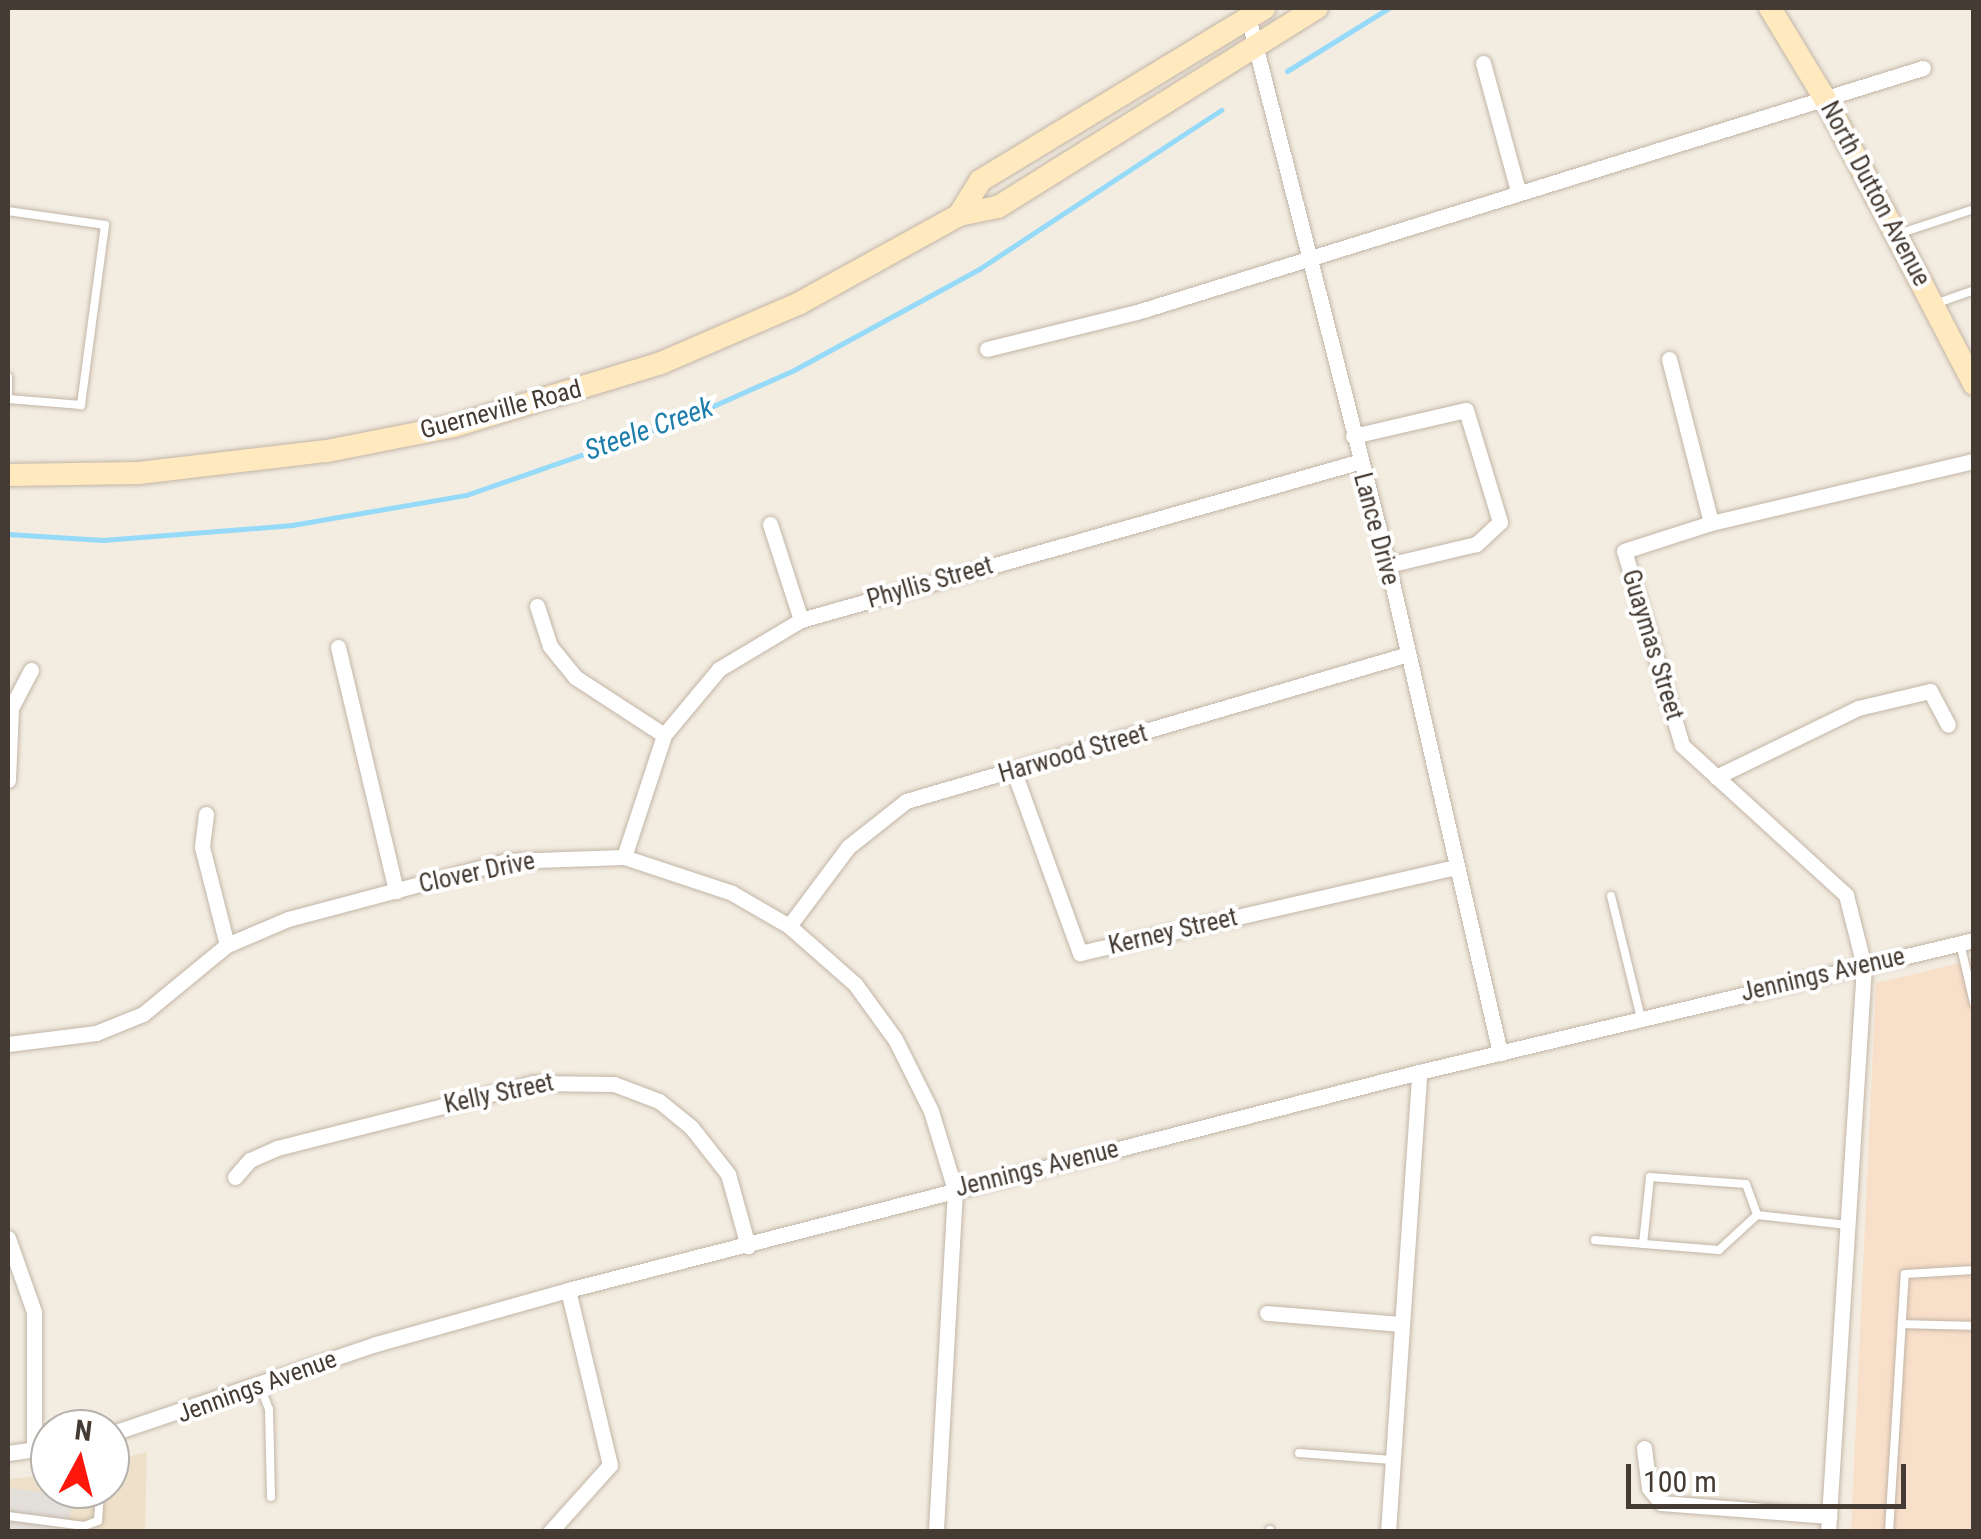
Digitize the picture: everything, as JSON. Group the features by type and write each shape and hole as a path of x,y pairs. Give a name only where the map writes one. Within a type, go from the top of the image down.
{"main road":[{"name":"Guerneville Road","path":"8,474 234,466 454,426 540,403 661,363 798,304 958,214 998,207 1318,8"},
{"name":"North Dutton Avenue","path":"1770,8 1824,97 1974,384"},
{"name":"Guerneville Road","path":"958,214 980,181 1253,11"}],"street":[{"name":"Lance Drive","path":"1253,11 1254,48 1304,256 1388,565 1405,655 1500,1053"},
{"path":"1483,63 1518,191"},
{"path":"988,348 1137,312 1304,256 1924,68"},
{"path":"1668,358 1711,522"},
{"path":"1353,436 1466,410 1500,522 1476,544 1388,565"},
{"name":"Guaymas Street","path":"1828,1524 1864,966 1846,895 1682,745 1624,550 1711,522 1974,461"},
{"name":"Phyllis Street","path":"624,857 664,734 719,669 801,620 1358,462"},
{"path":"770,524 801,620"},
{"path":"537,606 550,646 575,677 664,734"},
{"path":"338,646 396,891"},
{"name":"Harwood Street","path":"789,926 872,823 906,801 1405,655"},
{"path":"8,780 11,708 31,670"},
{"path":"1716,777 1858,708 1930,691 1948,726"},
{"name":"Kerney Street","path":"1014,772 1080,953 1454,867"},
{"path":"206,814 202,847 228,945"},
{"name":"Clover Drive","path":"8,1044 96,1033 143,1014 228,945 288,918 506,861 624,857 689,874 789,926 855,984 895,1039 930,1111 955,1190 936,1532"},
{"name":"Jennings Avenue","path":"130,1428 376,1344 568,1290 1419,1072 1967,941"},
{"path":"1388,1532 1419,1072"},
{"name":"Kelly Street","path":"235,1176 250,1160 277,1148 533,1083 614,1084 659,1101 692,1127 728,1174 748,1246"},
{"path":"8,1238 34,1312 40,1409"},
{"path":"550,1532 610,1465 568,1290"},
{"path":"1267,1312 1400,1324"},
{"path":"1644,1448 1649,1488 1661,1503 1828,1524"}],"lane":[{"path":"1897,234 1974,208"},
{"path":"8,211 105,225 81,405 8,399 8,377"},
{"path":"1933,304 1974,290"},
{"path":"1611,896 1641,1018"},
{"path":"1967,941 1974,1003"},
{"path":"1643,1244 1650,1177 1746,1184 1758,1215"},
{"path":"1595,1240 1719,1250 1758,1215 1847,1225"},
{"path":"1889,1532 1904,1274 1932,1268 1974,1270"},
{"path":"1902,1324 1974,1326"},
{"path":"260,1386 269,1409 270,1497"},
{"path":"1299,1453 1392,1460"},
{"path":"8,1516 84,1526 98,1521 99,1509"}],"shaded area":[{"path":"1973,960 1973,1531 1851,1532 1876,983"},
{"path":"147,1452 145,1531 8,1532 8,1479 30,1477 30,1509 130,1509 130,1456"},
{"path":"8,1488 30,1491 30,1509 71,1509 68,1531 8,1532"}],"waterway":[{"name":"Steele Creek","path":"1287,71 1389,8"},
{"name":"Steele Creek","path":"8,534 103,540 292,525 466,495 684,419 794,370 979,269 1221,110"}]}
